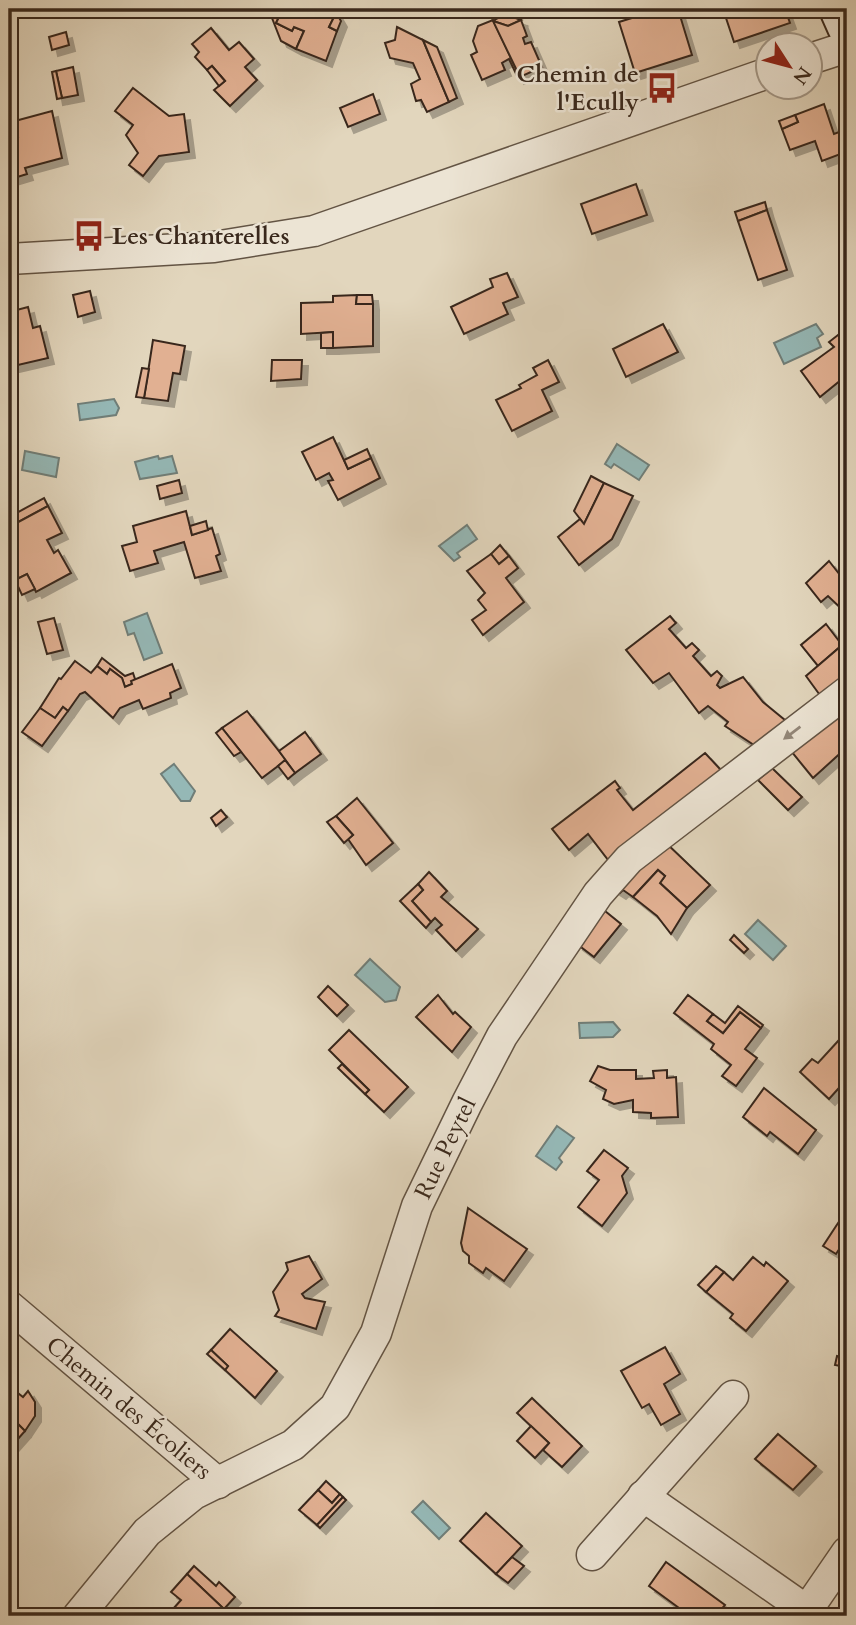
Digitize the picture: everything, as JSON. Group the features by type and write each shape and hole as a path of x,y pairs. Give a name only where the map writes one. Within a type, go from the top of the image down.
{"main road":[{"path":"839,9 847,27"}],"street":[{"path":"824,54 847,47"},
{"path":"9,259 214,247 314,231 754,78"},
{"name":"Rue Peytel","path":"78,1616 147,1532 194,1494 293,1445 335,1407 376,1333 417,1206 467,1103 502,1036 598,894 629,859 847,692"},
{"name":"Chemin des Écoliers","path":"9,1306 218,1483"},
{"path":"592,1555 733,1396"},
{"path":"643,1496 804,1613 847,1552"}],"water":[{"path":"816,324 823,334 817,338 821,347 784,364 774,343"},
{"path":"114,399 119,408 116,415 80,420 78,404"},
{"path":"617,444 649,465 639,480 614,464 611,468 605,464"},
{"path":"25,451 59,458 56,477 22,470"},
{"path":"158,456 159,459 172,456 177,473 140,479 135,462"},
{"path":"467,525 477,539 457,553 460,557 454,561 439,546"},
{"path":"147,613 162,653 144,660 134,633 128,635 124,622"},
{"path":"174,764 195,791 190,801 181,801 161,774"},
{"path":"758,920 786,946 773,960 745,934"},
{"path":"370,959 400,987 396,1000 385,1002 355,975"},
{"path":"613,1022 620,1030 613,1037 580,1038 579,1023"},
{"path":"557,1126 574,1138 559,1158 562,1162 556,1170 536,1156"},
{"path":"423,1501 450,1528 439,1539 412,1512"}],"building":[{"path":"275,9 283,9 276,23 292,31 294,27 304,31 296,49 281,41 272,18"},
{"path":"283,9 322,9 335,15 329,27 337,31 326,61 296,49 304,31 294,27 292,31 276,23"},
{"path":"334,9 341,21 337,31 329,27 335,15 322,10"},
{"path":"661,9 678,9 692,55 635,73 619,22"},
{"path":"723,9 785,9 790,23 763,32 754,32 754,35 734,42"},
{"path":"505,14 521,20 508,26 493,21"},
{"path":"493,20 520,77 518,78 509,59 502,63 505,70 482,80 471,55 477,52 473,41 478,26"},
{"path":"521,20 527,36 523,38 525,44 531,42 542,67 520,77 493,21 508,26"},
{"path":"397,27 423,40 449,102 427,112 421,100 416,101 411,84 420,79 413,63 390,58 385,43 395,40"},
{"path":"211,28 229,50 239,42 254,59 245,67 257,80 230,106 214,90 225,81 212,66 207,70 195,57 199,52 192,44"},
{"path":"66,32 69,45 52,50 49,37"},
{"path":"423,40 437,47 457,98 449,102"},
{"path":"212,66 225,81 219,86 207,70"},
{"path":"73,67 78,95 62,98 56,71"},
{"path":"56,71 62,98 57,99 52,72"},
{"path":"133,88 169,116 184,114 189,152 159,156 143,176 129,165 138,153 126,135 133,125 115,111"},
{"path":"373,94 380,114 348,127 340,108"},
{"path":"824,104 834,134 839,132 846,152 822,161 815,141 790,150 782,129 798,122 795,115"},
{"path":"52,111 62,158 25,168 27,174 11,179 9,139 18,137 15,121"},
{"path":"795,115 798,122 782,129 779,121"},
{"path":"636,184 647,215 592,234 581,204"},
{"path":"765,202 767,210 738,221 735,212"},
{"path":"767,210 787,270 758,280 738,221"},
{"path":"507,273 518,297 503,303 508,314 464,334 451,307 493,287 490,279"},
{"path":"90,291 95,312 78,317 73,295"},
{"path":"357,295 356,304 373,304 373,346 333,348 333,332 301,334 301,303 333,302 333,296"},
{"path":"357,295 372,295 373,304 356,304"},
{"path":"28,307 33,328 40,326 48,358 9,367 9,312"},
{"path":"663,324 678,352 626,377 613,349"},
{"path":"847,328 847,375 820,397 801,371 834,347 829,342"},
{"path":"333,332 333,348 321,348 321,333"},
{"path":"153,340 185,346 180,374 173,373 168,401 144,398"},
{"path":"272,360 302,360 301,379 271,381"},
{"path":"548,360 559,382 542,390 552,411 512,431 496,400 521,388 519,385 537,375 533,368"},
{"path":"142,368 149,369 144,398 136,397"},
{"path":"333,437 348,469 371,458 380,478 338,500 328,481 333,480 329,473 316,480 302,452"},
{"path":"367,449 371,458 348,469 344,460"},
{"path":"591,476 604,483 584,524 574,511"},
{"path":"179,480 182,493 160,499 157,486"},
{"path":"604,483 633,496 612,539 579,565 558,537 580,519 584,524"},
{"path":"44,498 48,506 9,527 9,517"},
{"path":"48,506 62,533 47,540 54,553 58,550 71,573 36,592 27,574 15,580 9,569 9,527"},
{"path":"186,511 192,535 212,528 220,554 216,556 221,571 195,578 184,542 154,551 158,563 130,571 122,546 137,542 133,526"},
{"path":"206,521 208,530 192,535 190,526"},
{"path":"500,545 509,556 499,564 491,554"},
{"path":"491,554 499,564 509,556 518,568 506,578 524,602 483,635 472,620 486,610 478,600 485,593 467,571"},
{"path":"829,561 847,584 847,614 828,596 821,602 806,583"},
{"path":"27,574 35,589 22,595 15,580"},
{"path":"670,616 676,623 669,629 686,648 692,643 699,650 693,656 711,676 717,671 722,676 717,685 720,688 743,677 763,702 791,725 760,749 725,726 728,722 708,706 699,713 669,673 653,683 626,650"},
{"path":"54,618 63,650 47,654 38,622"},
{"path":"826,624 842,645 818,666 801,645"},
{"path":"847,641 847,682 822,698 806,676"},
{"path":"102,658 125,676 133,673 135,679 132,684 125,687 122,678 110,669 107,674 97,666"},
{"path":"75,661 91,673 97,666 107,674 110,669 122,678 125,687 132,684 131,681 172,664 181,688 170,693 171,698 143,709 139,700 120,708 113,718 85,692 80,694 68,711 63,707 55,718 40,708 59,678 61,679"},
{"path":"63,707 68,711 42,746 22,732 40,708 55,718"},
{"path":"847,707 847,751 845,749 813,778 791,751"},
{"path":"247,711 286,760 262,778 222,728"},
{"path":"222,728 241,752 234,756 216,733"},
{"path":"305,732 321,754 295,773 279,751"},
{"path":"705,753 720,769 717,781 612,865 588,834 569,850 552,829 615,781 620,788 617,790 633,810"},
{"path":"285,760 295,773 288,779 278,766"},
{"path":"772,768 802,797 788,810 758,780"},
{"path":"357,798 393,843 366,865 348,839 353,835 336,816"},
{"path":"221,810 227,817 216,826 211,818"},
{"path":"336,816 353,835 344,843 327,822"},
{"path":"664,841 710,885 687,908 660,883 665,876 658,870 633,897 623,890 620,893 614,889"},
{"path":"658,870 665,876 660,883 687,908 671,934 657,916 633,897"},
{"path":"429,872 447,891 441,897 478,929 456,951 436,930 442,925 435,918 431,922 412,901 423,890 418,884"},
{"path":"418,884 423,890 412,901 431,922 426,928 400,901"},
{"path":"605,911 621,924 594,957 577,944"},
{"path":"734,935 748,949 744,953 730,940"},
{"path":"328,986 348,1005 337,1016 318,997"},
{"path":"438,995 453,1014 455,1012 471,1027 452,1052 416,1017"},
{"path":"688,995 713,1014 707,1021 723,1033 740,1012 761,1028 745,1049 757,1058 736,1086 722,1076 731,1065 711,1049 714,1044 674,1013"},
{"path":"738,1006 763,1025 761,1028 740,1012 723,1033 707,1021 713,1014 725,1023"},
{"path":"349,1030 408,1087 384,1112 365,1094 369,1090 329,1050"},
{"path":"839,1040 847,1047 847,1079 829,1099 800,1072 812,1059 818,1063"},
{"path":"342,1064 369,1090 365,1094 338,1068"},
{"path":"598,1066 610,1070 636,1070 636,1079 654,1078 653,1071 667,1070 667,1078 676,1077 678,1117 651,1118 651,1113 633,1112 633,1100 614,1104 603,1099 606,1090 590,1081"},
{"path":"764,1088 816,1130 798,1154 770,1132 767,1136 743,1117"},
{"path":"604,1150 628,1168 622,1176 627,1193 602,1226 578,1207 599,1180 587,1171"},
{"path":"468,1208 527,1249 504,1281 486,1268 483,1273 469,1263 469,1256 463,1251 461,1243"},
{"path":"842,1217 847,1220 847,1237 836,1254 823,1246"},
{"path":"309,1256 322,1279 302,1294 305,1298 325,1302 316,1329 275,1316 279,1310 273,1292 288,1270 286,1263"},
{"path":"753,1257 764,1266 766,1262 788,1281 746,1331 730,1318 733,1314 706,1292 724,1272 733,1280"},
{"path":"716,1266 724,1272 706,1292 698,1285"},
{"path":"230,1329 277,1371 255,1398 225,1370 228,1366 211,1350"},
{"path":"665,1347 680,1374 664,1384 680,1414 661,1425 649,1404 642,1408 621,1371"},
{"path":"211,1350 228,1366 225,1370 207,1354"},
{"path":"837,1356 847,1359 847,1395 840,1394 846,1367 835,1365"},
{"path":"9,1386 23,1397 28,1391 35,1402 35,1416 25,1431 15,1421 9,1428"},
{"path":"532,1398 582,1446 562,1467 543,1450 549,1443 517,1413"},
{"path":"15,1421 25,1431 9,1449 9,1428"},
{"path":"531,1426 549,1443 535,1458 517,1441"},
{"path":"778,1434 816,1466 793,1490 755,1459"},
{"path":"326,1481 340,1494 332,1503 318,1490"},
{"path":"318,1490 332,1503 340,1494 343,1497 317,1525 299,1510"},
{"path":"343,1497 346,1500 320,1528 317,1525"},
{"path":"486,1513 522,1546 496,1574 460,1541"},
{"path":"512,1557 524,1566 508,1583 496,1574"},
{"path":"666,1562 725,1605 716,1616 690,1616 649,1586"},
{"path":"194,1566 216,1586 219,1582 235,1597 224,1609 187,1574"},
{"path":"187,1574 224,1609 218,1616 175,1616 178,1613 173,1609 181,1600 171,1592"}],"place":[{"name":"Chemin de l'Ecully","path":"662,88"},
{"name":"Les Chanterelles","path":"89,236"}]}
